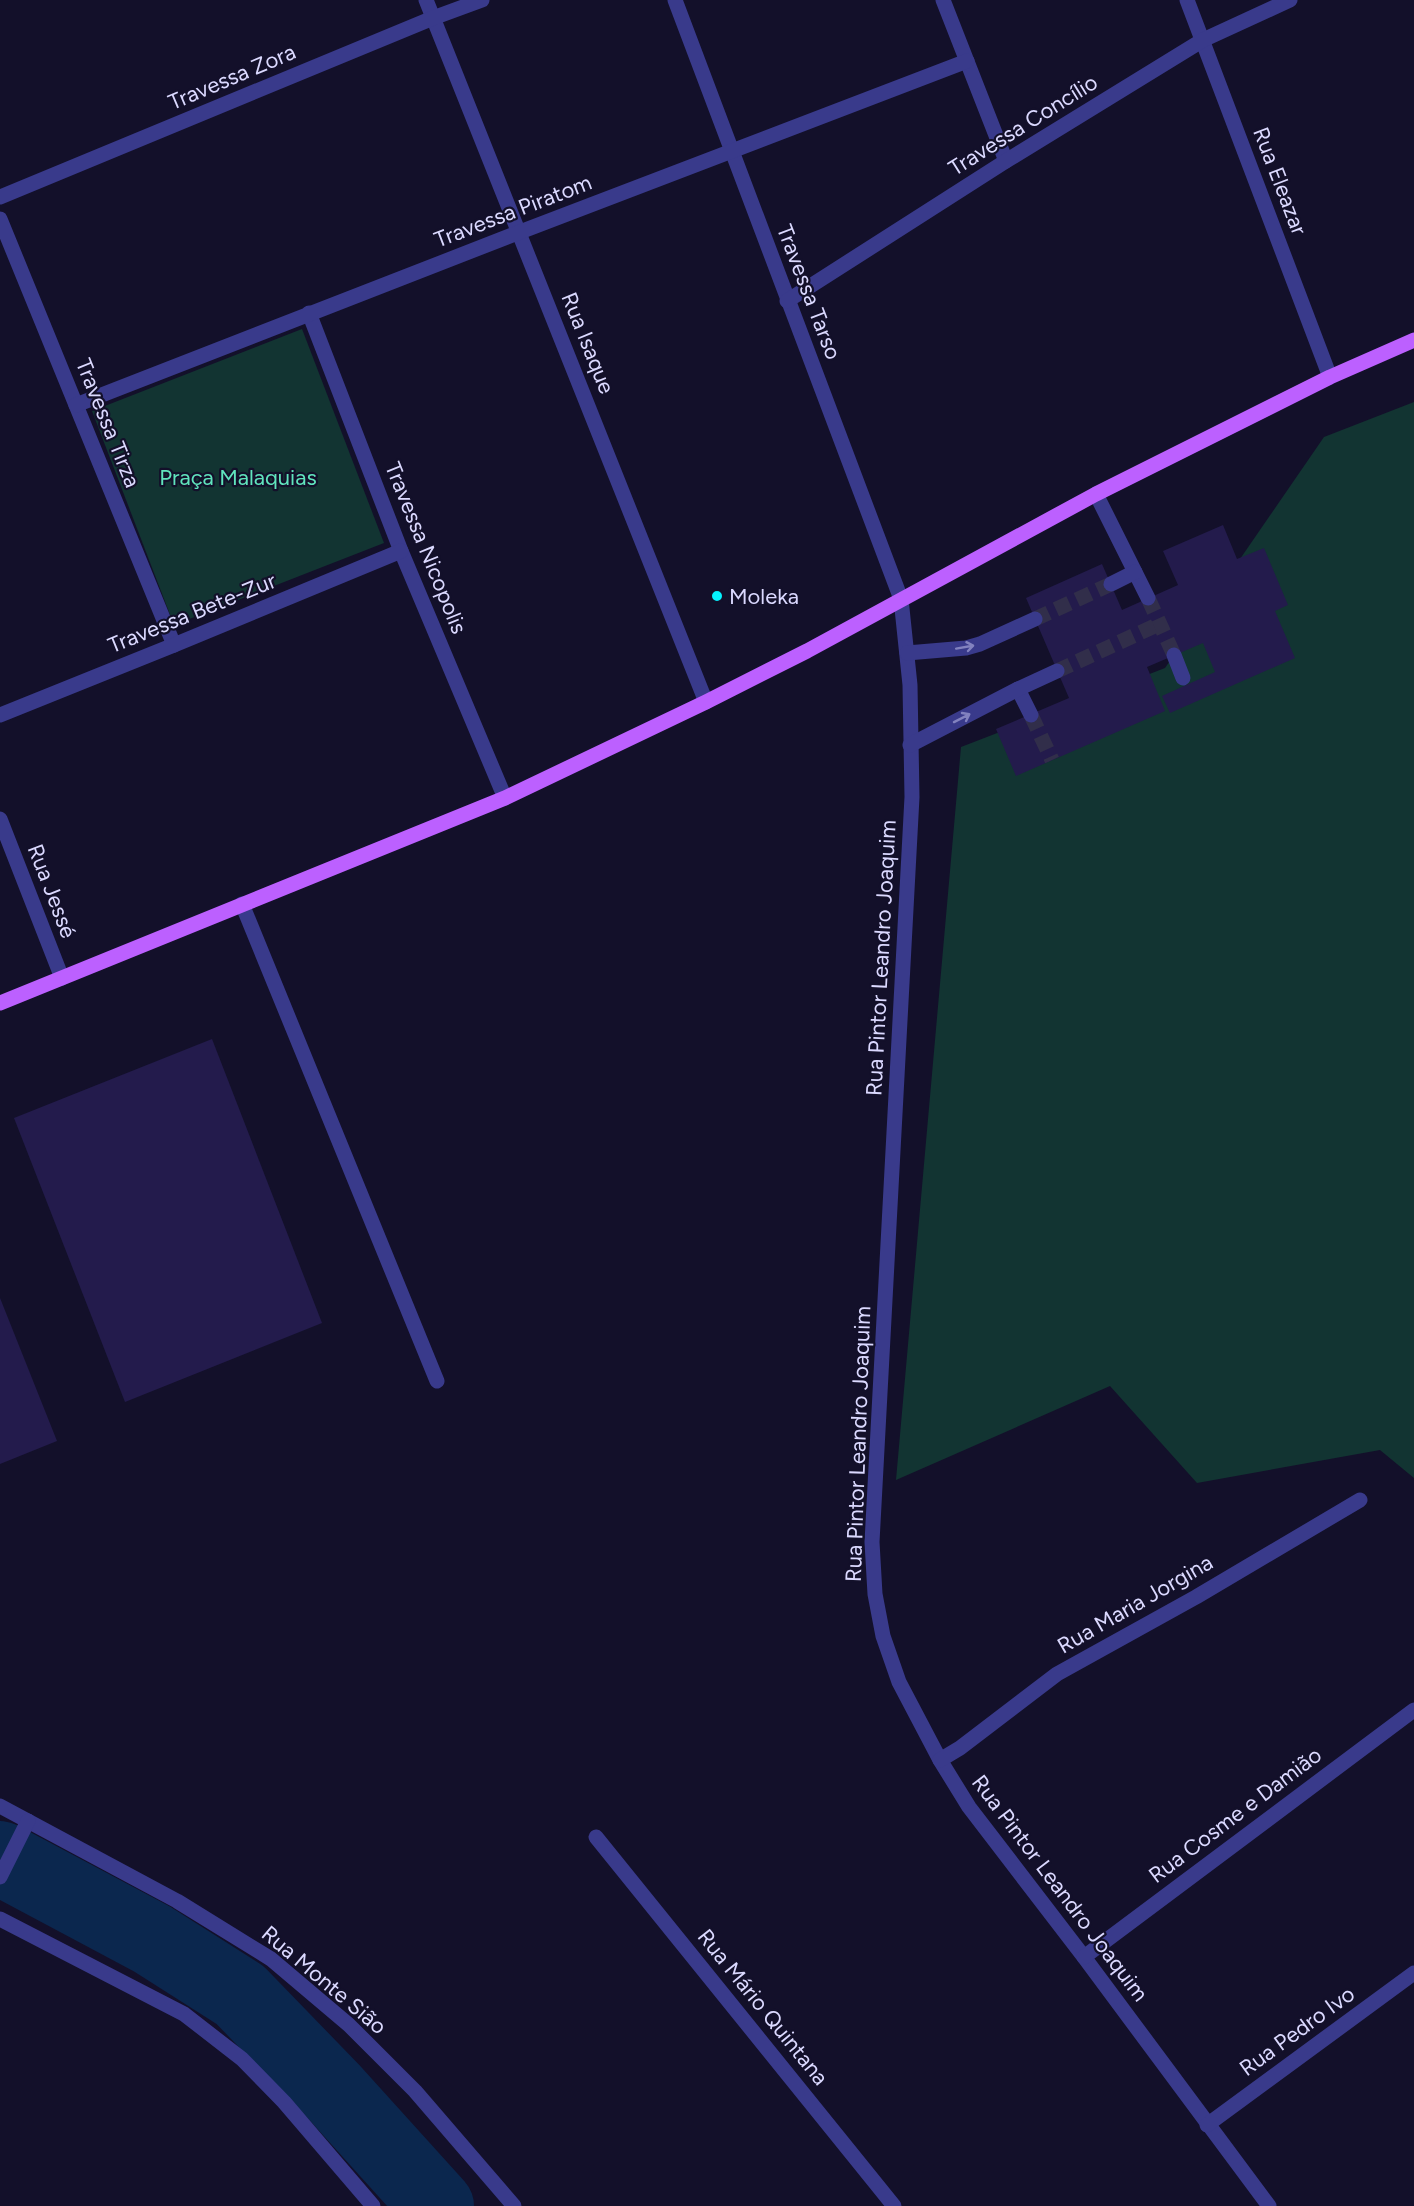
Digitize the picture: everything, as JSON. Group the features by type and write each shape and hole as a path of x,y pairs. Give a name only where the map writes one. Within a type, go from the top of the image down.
{"main road":[{"path":"0,1003 505,798 807,651 1096,494 1330,377 1414,340"}],"street":[{"name":"Rua Isaque","path":"426,0 706,702"},
{"name":"Travessa Zora","path":"0,197 432,18 482,0"},
{"name":"Travessa Tarso","path":"675,0 901,599"},
{"path":"943,0 1006,161"},
{"name":"Rua Eleazar","path":"1187,0 1330,377"},
{"name":"Travessa Concílio","path":"787,301 1006,161 1203,40 1290,0"},
{"name":"Travessa Piratom","path":"76,405 309,313 968,61"},
{"name":"Travessa Tirza","path":"0,219 174,645"},
{"name":"Travessa Nicopolis","path":"309,313 401,551 505,798"},
{"path":"1096,494 1148,598"},
{"name":"Travessa Bete-Zur","path":"0,715 401,551"},
{"path":"1111,584 1135,572"},
{"name":"Rua Pintor Leandro Joaquim","path":"901,599 910,685 912,797 872,1542 875,1593 883,1636 899,1682 940,1760 969,1807 1269,2206"},
{"path":"907,653 966,648 1035,619"},
{"path":"1174,655 1183,678"},
{"path":"910,745 1058,671"},
{"path":"1018,689 1031,715"},
{"name":"Rua Jessé","path":"0,819 62,978"},
{"path":"242,904 437,1381"},
{"name":"Rua Maria Jorgina","path":"940,1760 960,1748 1057,1674 1196,1597 1360,1500"},
{"name":"Rua Cosme e Damião","path":"1084,1957 1414,1710"},
{"name":"Rua Monte Sião","path":"0,1806 177,1901 271,1959 349,2025 415,2091 514,2206"},
{"path":"0,1877 28,1821"},
{"name":"Rua Mário Quintana","path":"596,1837 894,2206"},
{"path":"0,1919 184,2014 242,2059 284,2102 373,2206"},
{"name":"Rua Pedro Ivo","path":"1206,2125 1414,1973"}],"green space":[{"name":"Praça Malaquias","path":"302,329 384,543 174,625 92,411"},
{"path":"1414,402 1414,1478 1380,1450 1197,1483 1110,1386 896,1480 961,747 1165,668 1324,437"}],"building":[{"path":"1223,525 1237,559 1264,548 1288,605 1275,611 1295,658 1170,713 1162,696 1215,672 1203,643 1147,667 1165,711 1016,776 996,729 1069,698 1026,598 1102,564 1122,610 1178,585 1163,551"},
{"path":"212,1039 322,1323 125,1402 14,1118"},
{"path":"0,1298 57,1441 0,1464"}],"waterway":[{"path":"0,1858 152,1939 240,1995 333,2091 437,2206"}],"tunnel":[{"path":"1035,619 1111,584"},
{"path":"1148,598 1174,655"},
{"path":"1057,671 1159,624"},
{"path":"1031,715 1052,760"}],"place":[{"name":"Moleka","path":"717,596"}]}
